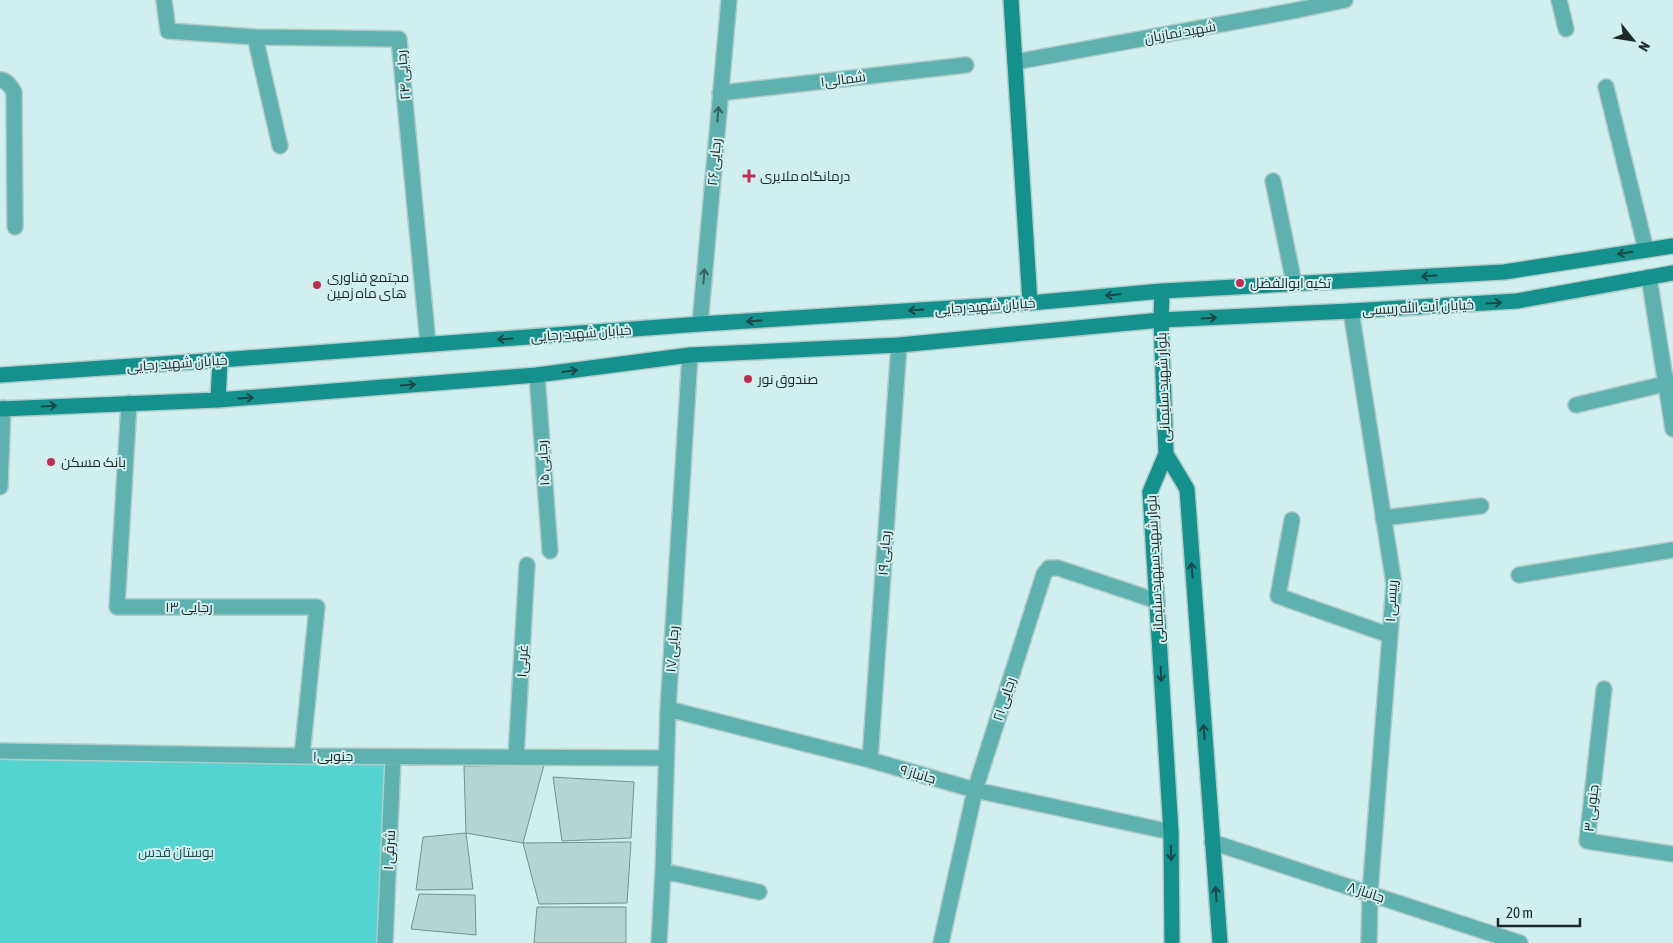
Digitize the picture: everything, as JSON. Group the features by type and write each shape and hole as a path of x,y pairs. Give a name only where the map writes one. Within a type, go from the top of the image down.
{"main road":[{"path":"1011,0 1030,303"},
{"path":"1162,291 1504,272 1673,246"},
{"name":"خیابان آیت الله رییسی","path":"1161,320 1517,301 1673,273"},
{"name":"خیابان شهید رجایی","path":"0,375 700,324 1030,303 1162,291"},
{"name":"بلوار شهید سلیمانی","path":"1162,291 1161,320 1166,454"},
{"path":"1,408 218,400 537,375 690,355 899,345 1161,320"},
{"path":"218,400 220,360"},
{"path":"1166,454 1186,489 1220,943"},
{"name":"بلوار شهید سپهبد سلیمانی","path":"1166,454 1150,492 1171,832 1172,943"}],"street":[{"name":"رجایی ۲۴","path":"164,0 168,31 255,37 399,39 428,344"},
{"name":"رجایی ۲۶","path":"700,324 730,0"},
{"name":"شهید نمازیان","path":"1015,62 1296,5 1345,0"},
{"path":"1559,0 1566,29"},
{"path":"255,37 280,146"},
{"name":"شمالی۱","path":"720,94 966,65"},
{"path":"0,80 9,85 14,92 15,227"},
{"path":"1606,87 1646,250"},
{"path":"1273,181 1294,283"},
{"path":"1649,277 1669,383 1673,429"},
{"name":"رییسی ۱","path":"1351,311 1394,584 1370,893 1369,943"},
{"name":"رجایی ۱۹","path":"870,760 899,345"},
{"name":"رجایی ۱۷","path":"659,943 668,709 690,355"},
{"name":"رجایی ۱۵","path":"537,375 550,552"},
{"path":"1576,405 1669,383"},
{"name":"رجایی ۱۳","path":"129,403 117,607 317,607 302,756"},
{"path":"0,487 1,408"},
{"path":"1383,518 1481,506"},
{"path":"1292,520 1278,596 1389,635"},
{"path":"1519,575 1673,550"},
{"name":"غربی۱","path":"516,757 527,565"},
{"name":"رجایی ۲۱","path":"941,943 975,790 1044,574 1049,568 1058,568 1156,601"},
{"name":"جنوبی ۳","path":"1604,689 1587,841 1673,854"},
{"name":"جانباز ۹","path":"668,709 870,760 975,790 1171,832"},
{"name":"جنوبی۱","path":"0,751 393,757 666,758"},
{"name":"شرقی ۱","path":"385,943 393,757"},
{"name":"جانباز ۸","path":"1212,842 1520,943"},
{"path":"663,872 759,892"}],"green space":[{"name":"بوستان قدس","path":"0,760 394,763 379,943 0,943"}],"building":[{"path":"544,765 523,843 466,833 464,766"},
{"path":"553,777 634,782 631,838 562,841"},
{"path":"466,833 473,889 416,890 423,837"},
{"path":"631,842 627,903 539,904 523,843"},
{"path":"419,894 475,895 476,935 411,929"},
{"path":"537,907 626,907 626,943 534,943"}],"place":[{"name":"درمانگاه ملایری","path":"749,176"},
{"name":"تکیه ابوالفضل","path":"1240,283"},
{"name":"مجتمع فناوری های ماه زمین","path":"317,285"},
{"name":"صندوق نور","path":"748,379"},
{"name":"بانک مسکن","path":"51,462"}]}
